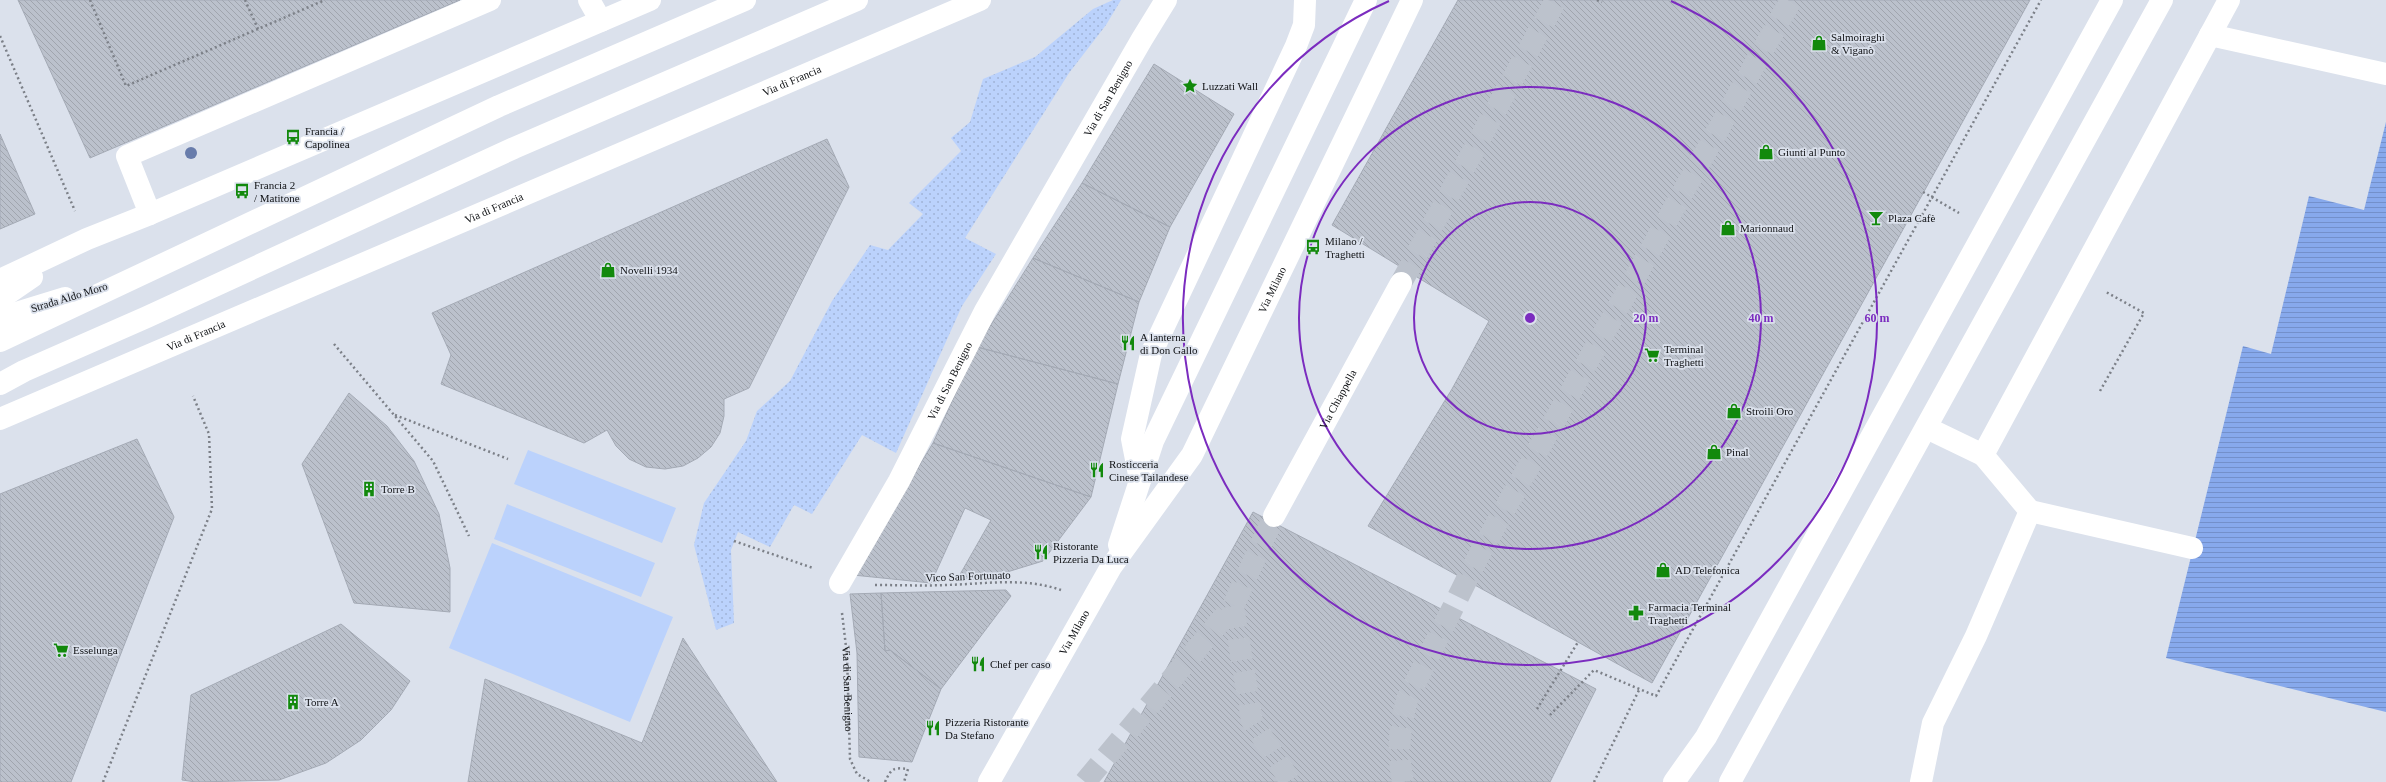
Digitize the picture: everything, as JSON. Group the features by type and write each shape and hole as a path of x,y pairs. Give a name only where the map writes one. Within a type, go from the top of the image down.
{"main road":[{"path":"150,214 127,156 490,0"},
{"path":"590,0 601,21"},
{"path":"0,280 87,239 150,214 650,0"},
{"path":"0,341 498,106 745,0"},
{"path":"0,382 147,317 514,148 857,0"},
{"name":"Via di Francia","path":"3,417 980,0"},
{"name":"Via di San Benigno","path":"841,580 902,474 985,311 1166,0"},
{"name":"Via Milano","path":"1140,480 1132,439 1151,354 1296,46 1304,25 1305,0"},
{"name":"Via Milano","path":"1111,567 1153,440 1366,0"},
{"name":"Via Milano","path":"988,782 1111,567 1192,455 1412,0"},
{"path":"1674,782 1706,737 2112,0"},
{"path":"1730,782 1927,428 2162,0"},
{"path":"1983,455 2229,0"},
{"path":"2210,34 2386,74"},
{"path":"0,299 87,239"},
{"name":"Strada Aldo Moro","path":"0,318 137,276"},
{"name":"Via Chiappella","path":"1274,516 1401,283"},
{"path":"1927,428 1983,455 2030,511 2192,548"},
{"path":"1921,782 1933,723 1976,636 2030,511"}],"path":[{"path":"90,0 126,86 325,0"},
{"path":"245,0 258,29"},
{"path":"1597,0 1602,2"},
{"path":"1550,715 1594,670 1656,696 2041,0"},
{"path":"0,36 87,239"},
{"path":"1923,192 1931,197"},
{"path":"2100,391 2144,313"},
{"path":"334,344 433,461 469,536"},
{"path":"103,782 212,509 208,434 193,396"},
{"path":"394,415 508,459"},
{"name":"Vico San Fortunato","path":"734,541 841,580 875,585 938,586 1023,582 1045,584 1092,602"},
{"name":"Via di San Benigno","path":"841,580 847,655 850,758 857,774 871,782"},
{"path":"1537,709 1578,642"},
{"path":"1594,782 1640,688"},
{"path":"885,782 890,770 894,767 908,769 904,782"}],"shaded area":[{"path":"1113,0 1121,0 1106,25 1069,73 965,238 996,254 962,306 896,453 862,435 812,514 794,505 770,547 738,532 731,550 734,623 716,630 694,545 704,503 746,441 757,411 790,381 832,301 870,245 888,250 923,214 909,203 961,151 951,138 970,122 983,79 1035,57 1093,9"},
{"path":"2386,122 2386,712 2166,658 2243,346 2271,354 2309,196 2364,210"},
{"path":"528,450 676,508 662,543 514,484"},
{"path":"507,504 655,563 641,597 494,539"},
{"path":"492,543 673,617 630,722 449,648"}],"building":[{"path":"18,0 460,0 90,158"},
{"name":"Terminal Traghetti","path":"1458,0 2030,0 1652,683 1368,526 1452,389 1489,321 1332,225"},
{"path":"1154,64 1234,114 1170,227 1082,183"},
{"path":"0,134 35,214 0,229"},
{"path":"827,139 849,187 749,388 724,399 724,416 720,433 711,447 698,458 683,466 665,469 646,467 629,459 616,446 607,430 584,443 441,384 451,355 432,313"},
{"path":"1082,183 1170,227 1139,302 1033,258"},
{"path":"1033,258 1139,302 1118,384 977,347"},
{"path":"977,347 1118,384 1091,497 933,443"},
{"name":"Torre B","path":"349,393 387,426 414,461 439,514 450,568 450,612 354,603 302,464"},
{"name":"Esselunga","path":"137,439 174,517 71,782 0,782 0,494"},
{"path":"933,443 1091,497 1043,561 981,580 958,578 991,520 965,508 931,583 853,575"},
{"path":"1253,512 1596,689 1550,782 1104,782"},
{"path":"1006,590 1011,596 941,689 890,650 885,651 881,593"},
{"path":"881,593 885,651 890,650 941,689 912,762 859,757 857,653 850,594"},
{"name":"Torre A","path":"341,624 410,681 391,710 361,740 326,763 279,780 196,782 182,780 191,695"},
{"path":"683,638 777,782 468,782 485,679 642,743"}],"tunnel":[{"path":"1401,283 1556,0"},
{"path":"1403,782 1400,761 1400,741 1402,721 1407,700 1479,555 1791,0"},
{"path":"1085,782 1233,606 1274,516"},
{"path":"1233,606 1252,721 1291,782"}],"place":[{"name":"Salmoiraghi & Viganò","path":"1819,43"},
{"name":"Luzzati Wall","path":"1190,86"},
{"name":"Francia / Capolinea","path":"293,137"},
{"name":"Giunti al Punto","path":"1766,152"},
{"name":"Francia 2 / Matitone","path":"242,191"},
{"name":"Plaza Cafè","path":"1876,218"},
{"name":"Marionnaud","path":"1728,228"},
{"name":"Milano / Traghetti","path":"1313,247"},
{"name":"Novelli 1934","path":"608,270"},
{"name":"A lanterna di Don Gallo","path":"1128,343"},
{"name":"Terminal Traghetti","path":"1652,355"},
{"name":"Stroili Oro","path":"1734,411"},
{"name":"Pinal","path":"1714,452"},
{"name":"Rosticceria Cinese Tailandese","path":"1097,470"},
{"name":"Torre B","path":"369,489"},
{"name":"Ristorante Pizzeria Da Luca","path":"1041,552"},
{"name":"AD Telefonica","path":"1663,570"},
{"name":"Farmacia Terminal Traghetti","path":"1636,613"},
{"name":"Esselunga","path":"61,650"},
{"name":"Chef per caso","path":"978,664"},
{"name":"Torre A","path":"293,702"},
{"name":"Pizzeria Ristorante Da Stefano","path":"933,728"}]}
